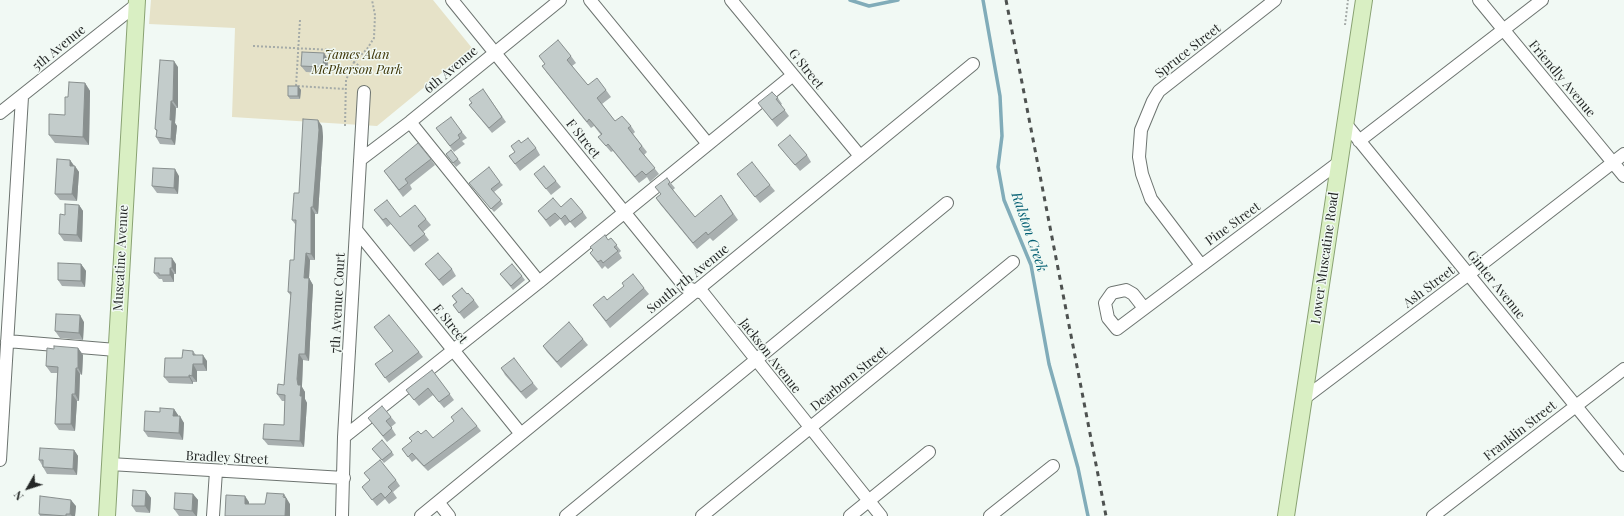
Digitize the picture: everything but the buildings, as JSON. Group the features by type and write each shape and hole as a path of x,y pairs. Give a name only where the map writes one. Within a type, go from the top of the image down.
{"main road":[{"name":"Lower Muscatine Road","path":"1286,516 1306,397 1338,163 1364,0"},
{"name":"Muscatine Avenue","path":"107,516 136,3"}],"street":[{"name":"F Street","path":"452,0 685,287 696,291"},
{"name":"6th Avenue","path":"360,160 410,122 494,52 560,0"},
{"path":"590,0 708,144"},
{"name":"G Street","path":"732,0 860,156"},
{"name":"Spruce Street","path":"1201,265 1151,199 1142,174 1139,157 1141,130 1152,101 1159,91 1275,0"},
{"name":"Friendly Avenue","path":"1479,0 1624,176"},
{"path":"1359,141 1542,0"},
{"name":"5th Avenue","path":"0,113 22,97 136,3"},
{"name":"South 7th Avenue","path":"421,516 972,64"},
{"path":"344,437 539,282 793,75"},
{"name":"7th Avenue Court","path":"342,516 344,437 364,92"},
{"path":"0,460 22,97"},
{"path":"410,122 539,282"},
{"name":"Ginter Avenue","path":"1345,124 1624,465"},
{"name":"Ash Street","path":"1306,397 1469,274 1624,154"},
{"name":"Pine Street","path":"1144,308 1338,163"},
{"path":"566,516 755,359 947,203"},
{"name":"E Street","path":"357,231 521,434"},
{"name":"Dearborn Street","path":"702,516 1013,262"},
{"name":"Jackson Avenue","path":"696,291 703,293 810,429 881,516"},
{"path":"7,341 116,350"},
{"name":"Franklin Street","path":"1433,516 1624,369"},
{"path":"850,516 929,452"},
{"name":"Bradley Street","path":"110,464 344,478"},
{"path":"990,516 1053,466"},
{"path":"213,516 216,471"},
{"path":"438,502 449,516"}],"path":[{"path":"345,126 346,80 354,62 367,49 374,38 375,15 372,0"},
{"path":"300,20 296,86 346,89"},
{"path":"253,46 333,50 344,54 368,73"}],"green space":[{"name":"James Alan McPherson Park","path":"151,0 433,0 472,48 377,126 232,117 235,28 149,24"}],"waterway":[{"name":"Ralston Creek","path":"850,0 869,6 898,0"},
{"name":"Ralston Creek","path":"983,0 1000,96 1002,136 998,167 1004,200 1031,265 1049,364 1078,468 1088,516"}],"railway":[{"path":"1006,0 1106,516"}]}
